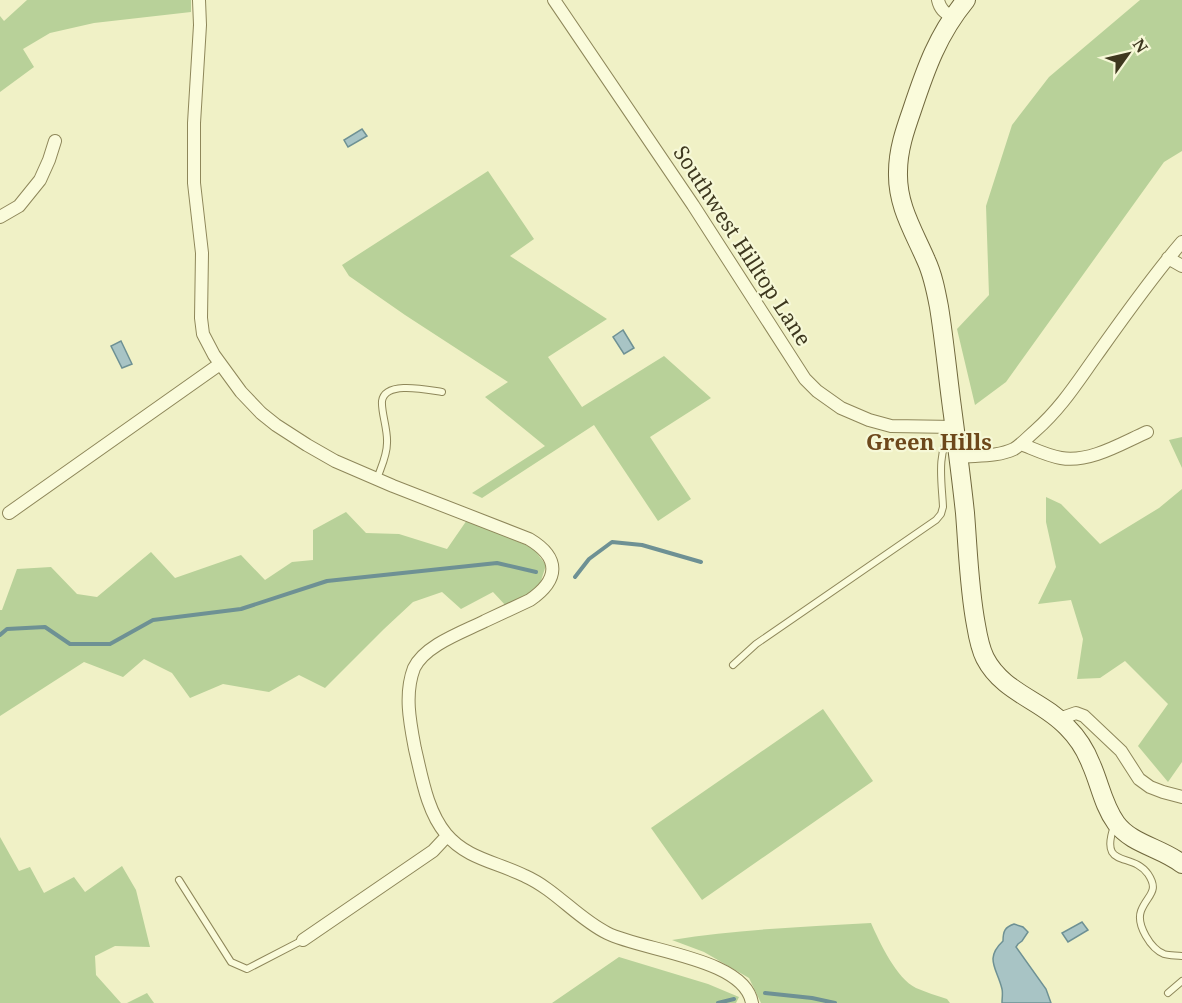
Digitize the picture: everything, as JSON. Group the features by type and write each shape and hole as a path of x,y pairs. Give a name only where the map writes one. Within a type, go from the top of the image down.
{"main road":[{"path":"966,0 952,17 934,50 915,100 900,150 898,174 904,212 936,288 959,457 972,596 981,649 989,666 1002,681 1059,719 1078,741 1091,763 1106,806 1122,831 1166,853 1182,864"}],"street":[{"path":"199,0 200,41 194,123 194,162 195,202 202,254 201,318 203,334 220,364 246,398 276,425 307,445 335,461 377,479 529,540 542,548 551,560 550,580 538,594 442,642 423,657 414,669 409,690 409,713 425,791 436,819 447,836 471,855 525,876 543,886 595,927 608,934 721,969 744,985 751,995 752,1003"},
{"name":"Southwest Hilltop Lane","path":"554,0 693,205 805,379 817,391 841,408 869,420 891,426 955,427"},
{"path":"938,0 939,7 952,17"},
{"path":"0,217 19,206 40,180 55,141"},
{"path":"959,457 998,454 1012,449 1049,420 1182,242"},
{"path":"1168,258 1182,266"},
{"path":"9,513 220,364"},
{"path":"1021,444 1058,458 1073,459 1087,457 1147,432"},
{"path":"1059,719 1076,713 1084,716 1121,751 1139,779 1150,788 1182,797"},
{"path":"303,940 433,850 447,836"}],"lane":[{"path":"377,479 386,453 388,435 382,400 386,394 398,388 419,388 442,392"},
{"path":"733,665 756,644 936,520 943,507 941,458 944,442 955,427"},
{"path":"1115,822 1110,850 1116,856 1145,870 1153,885 1152,893 1141,911 1143,929 1157,950 1168,955 1182,956"},
{"path":"179,880 231,962 247,969 303,940"},
{"path":"1168,993 1182,981"}],"green space":[{"path":"27,0 191,0 191,12 94,23 50,33 23,49 34,67 0,92 0,16 4,21"},
{"path":"1140,0 1182,0 1182,151 1164,162 1006,382 975,405 957,329 989,295 986,206 1012,125 1049,77"},
{"path":"488,171 534,239 510,256 607,319 548,357 582,407 664,356 711,398 650,437 691,499 658,521 594,425 482,498 472,493 545,446 485,397 508,382 349,276 342,265"},
{"path":"1182,437 1182,468 1169,440"},
{"path":"1182,489 1182,762 1168,782 1138,746 1168,704 1125,661 1100,678 1077,679 1083,639 1071,600 1038,604 1056,567 1046,522 1046,497 1061,504 1100,544 1159,508"},
{"path":"346,512 366,533 399,534 447,549 467,520 533,548 546,565 538,590 507,607 493,592 461,609 442,592 413,602 325,688 299,675 269,692 223,684 190,698 172,673 144,659 123,677 84,662 0,716 0,610 2,610 17,569 51,567 77,594 97,597 151,552 175,578 241,555 265,580 292,562 313,560 313,530"},
{"path":"823,709 873,781 702,900 651,828"},
{"path":"0,837 19,871 30,867 44,893 74,877 85,892 122,866 136,890 150,947 115,946 95,956 96,975 121,1003 0,1003"},
{"path":"871,923 889,959 902,976 916,988 947,999 950,1003 761,1003 749,978 704,952 672,940 746,931"},
{"path":"619,957 708,984 739,997 736,1003 552,1003"},
{"path":"147,993 154,1003 127,1003"}],"water":[{"path":"362,129 367,136 348,147 344,140"},
{"path":"623,330 634,348 624,354 613,337"},
{"path":"121,341 132,364 122,368 111,346"},
{"path":"1082,922 1088,930 1068,942 1062,933"},
{"path":"1014,924 1023,927 1028,932 1016,947 1046,989 1051,1003 1002,1003 1002,989 993,959 997,947 1003,941 1005,930"}],"waterway":[{"path":"575,577 589,559 612,542 642,545 701,562"},
{"path":"0,635 7,629 45,627 70,644 110,644 153,620 241,609 327,581 497,563 536,572"},
{"path":"765,993 835,1003"},
{"path":"718,1003 734,999"}],"district":[{"name":"Green Hills","path":"929,442"}]}
